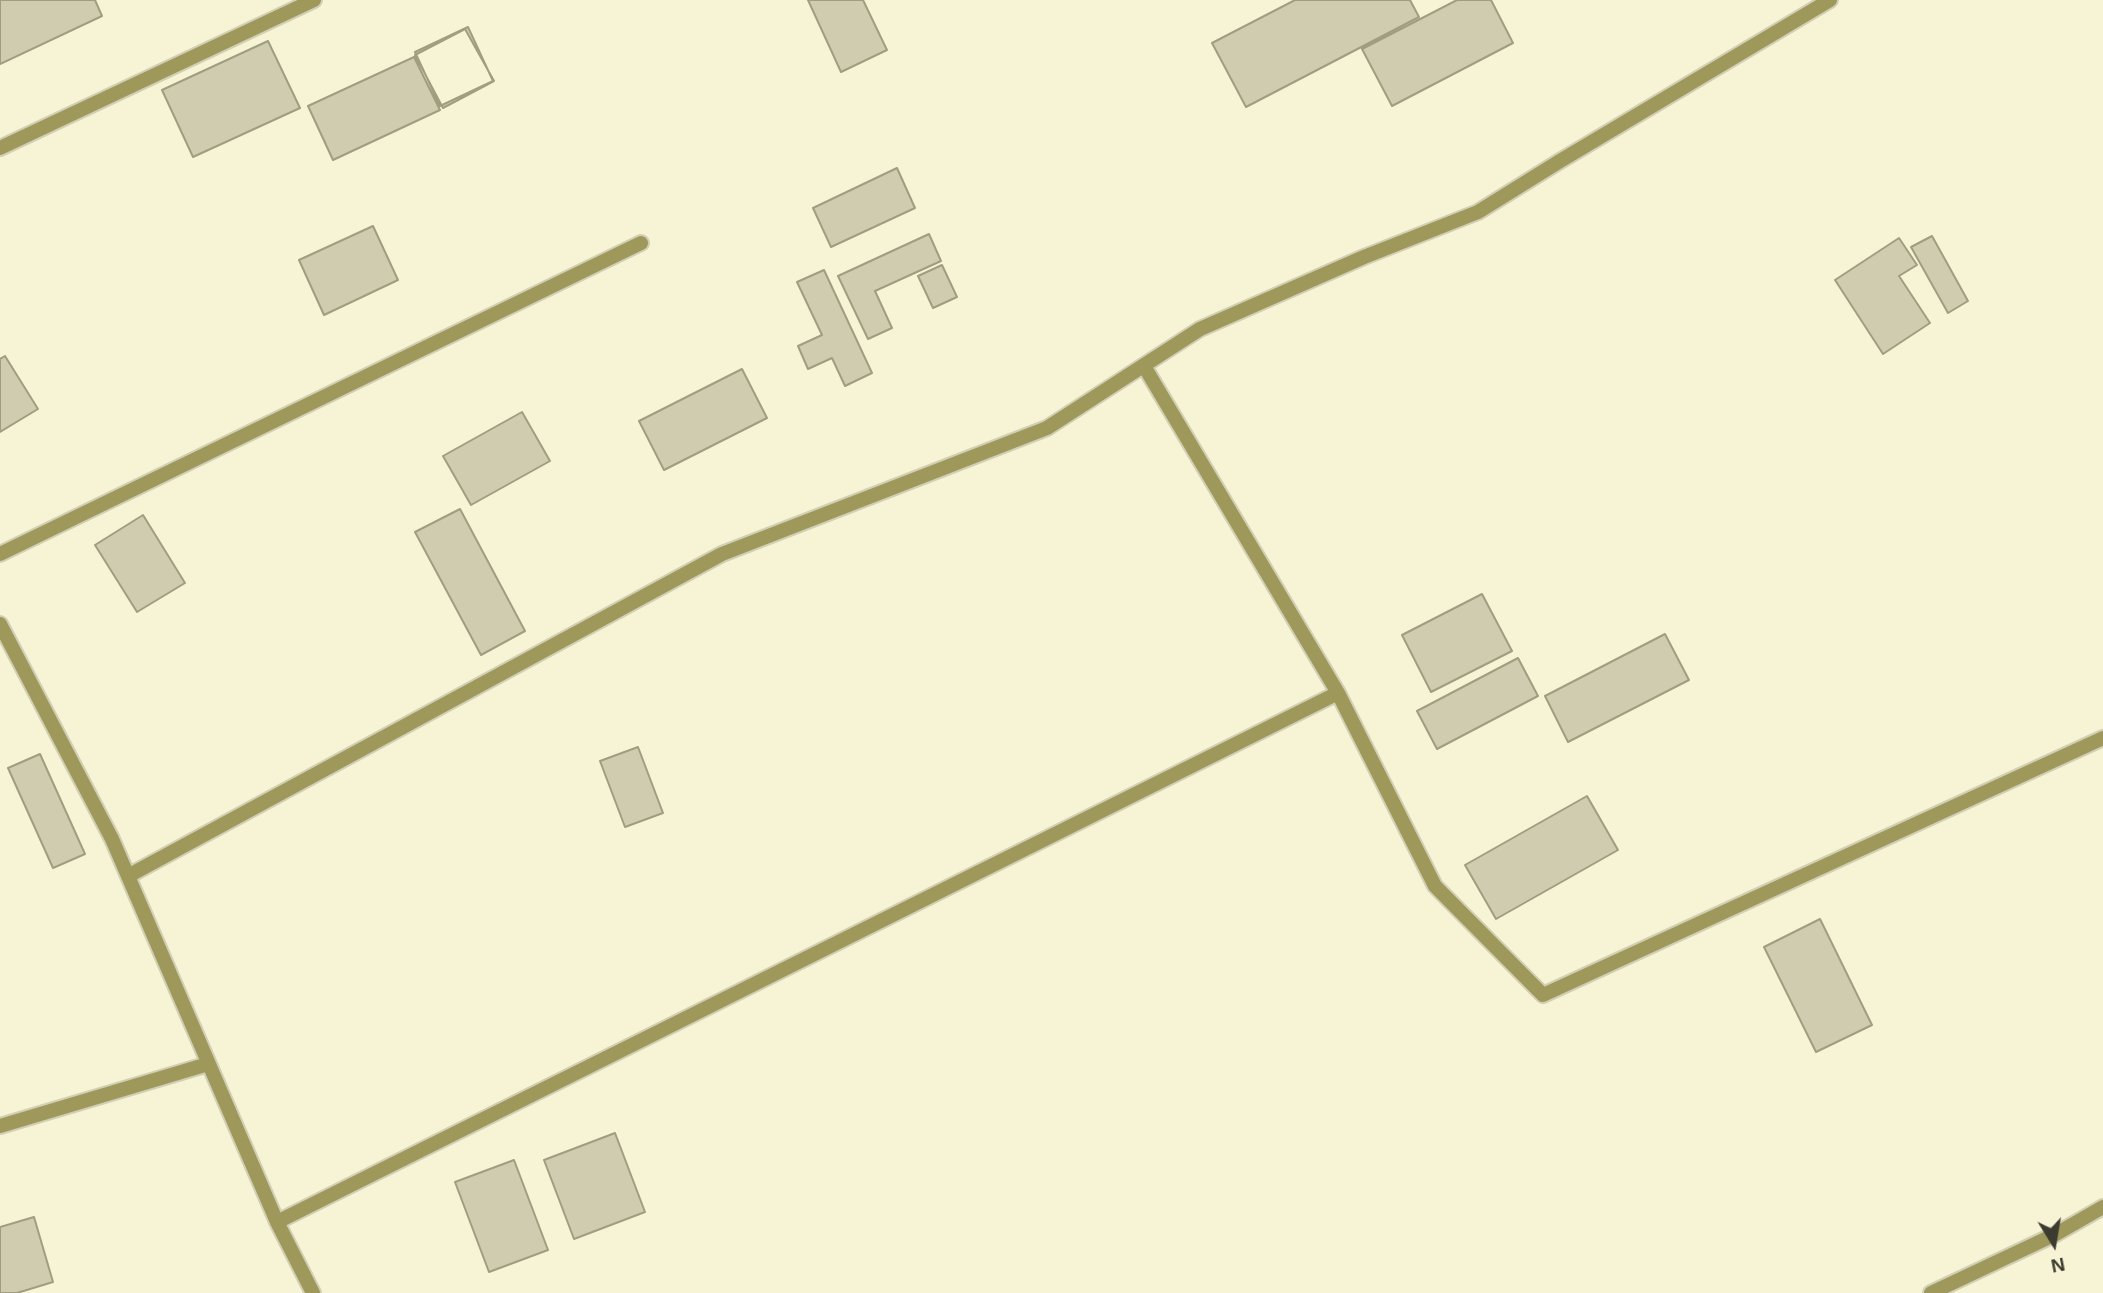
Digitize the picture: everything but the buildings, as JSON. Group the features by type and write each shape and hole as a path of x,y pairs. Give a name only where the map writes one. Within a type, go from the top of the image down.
{"street":[{"path":"0,148 314,0"},
{"path":"128,876 722,554 1047,428 1200,329 1364,257 1478,212 1830,0"},
{"path":"0,554 641,243"},
{"path":"1144,366 1338,693 1435,886 1543,995 2103,738"},
{"path":"0,624 112,839 277,1222 313,1293"},
{"path":"277,1222 1338,693"},
{"path":"0,1126 208,1064"},
{"path":"1931,1293 2056,1234 2103,1207"}]}
